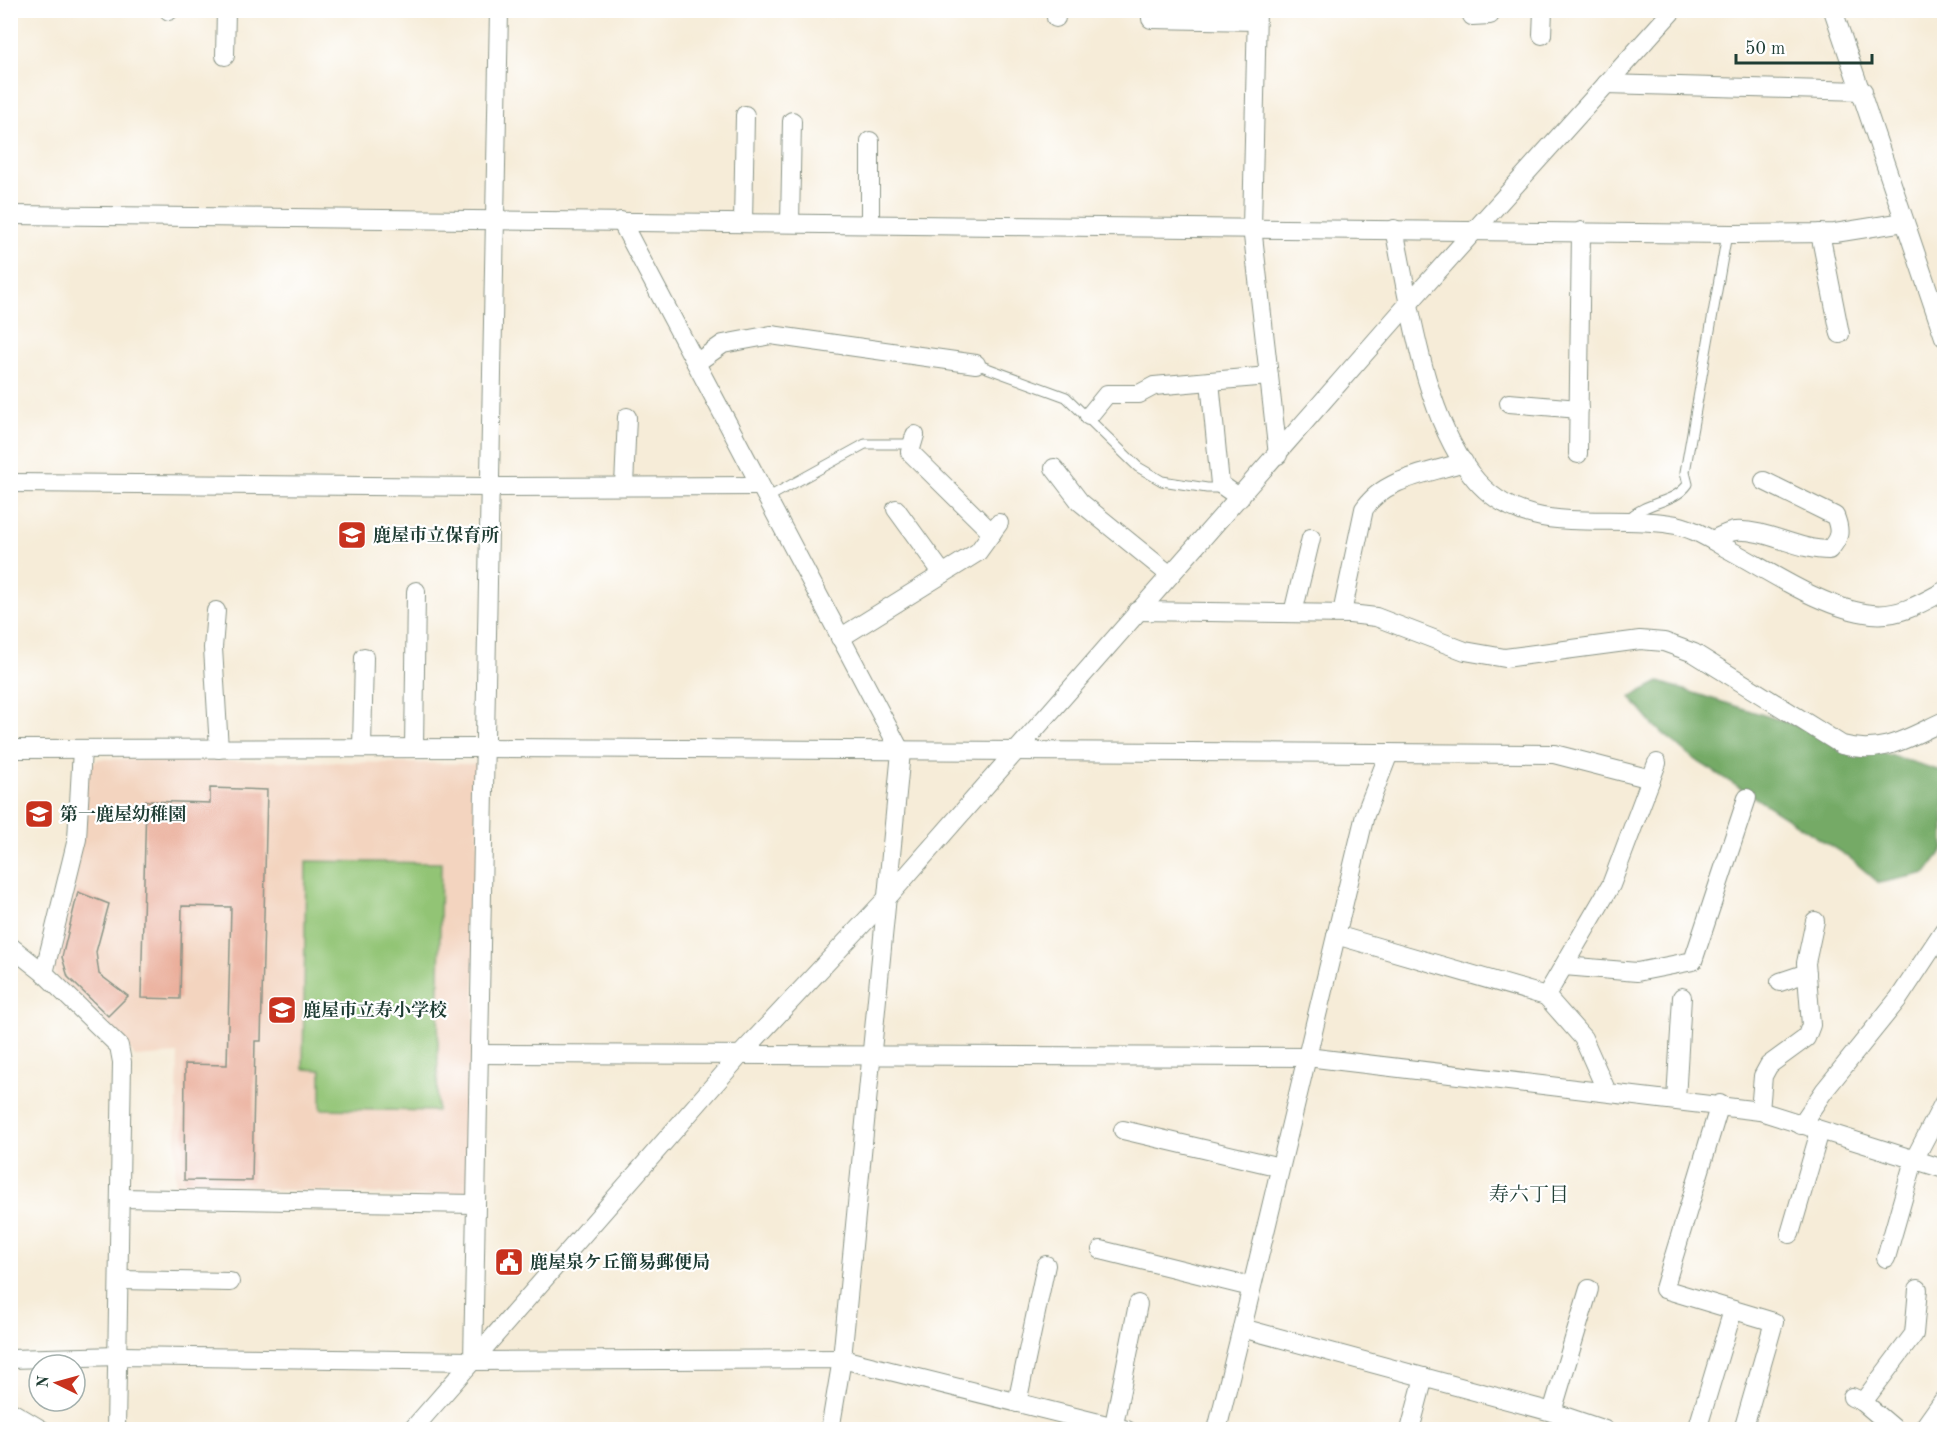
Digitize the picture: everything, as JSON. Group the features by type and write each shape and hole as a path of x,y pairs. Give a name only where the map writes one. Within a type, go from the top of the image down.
{"street":[{"path":"225,56 226,10"},
{"path":"473,1361 488,487 499,10"},
{"path":"1150,10 1151,19 1256,16 1252,227 1278,455"},
{"path":"1472,16 1490,15 1490,10"},
{"path":"1542,35 1543,10"},
{"path":"412,1430 742,1053 888,897 1017,750 1170,575 1233,493 1278,455 1409,304 1673,10"},
{"path":"1833,10 1863,91 1904,222 1944,337"},
{"path":"1606,84 1863,91"},
{"path":"743,222 744,115"},
{"path":"790,223 792,121"},
{"path":"870,141 870,224"},
{"path":"10,215 1477,229 1727,234 1820,233 1904,222"},
{"path":"621,221 901,752 842,1359 830,1430"},
{"path":"1394,229 1409,304 1433,399 1449,437 1472,475 1497,500 1523,514 1552,519 1671,524 1712,540 1840,609 1874,615 1906,611 1944,591"},
{"path":"1578,454 1581,231"},
{"path":"1820,233 1840,334"},
{"path":"696,363 723,344 771,335 976,364"},
{"path":"1089,416 1107,394 1139,394 1154,386 1269,376"},
{"path":"1210,381 1220,484 1233,493"},
{"path":"1509,403 1579,409"},
{"path":"624,486 627,417"},
{"path":"840,638 978,552 995,528 910,452 914,440"},
{"path":"1342,614 1364,509 1373,496 1389,486 1464,462"},
{"path":"1054,468 1080,502 1170,575"},
{"path":"1712,540 1734,531 1777,538 1814,550 1829,550 1838,541 1840,529 1835,516 1764,481"},
{"path":"10,483 624,486 764,492"},
{"path":"896,509 943,574"},
{"path":"1293,613 1311,538"},
{"path":"414,748 416,591"},
{"path":"216,611 213,648 219,749"},
{"path":"1137,611 1342,614 1376,617 1465,651 1504,658 1640,639 1664,642 1694,653 1842,745 1863,751 1890,746 1944,721"},
{"path":"362,748 364,657"},
{"path":"10,749 484,748 1554,754 1654,771 1611,885 1546,996"},
{"path":"44,972 76,839 82,749"},
{"path":"1217,1430 1365,815 1389,753"},
{"path":"1564,966 1637,972 1693,961 1747,798"},
{"path":"1760,1111 1763,1076 1769,1065 1806,1038 1811,1025 1806,963 1815,921"},
{"path":"1801,1125 1824,1091 1899,998 1944,930"},
{"path":"1336,935 1546,996 1583,1038 1607,1092"},
{"path":"10,946 44,972 120,1046 122,1062 119,1356 116,1430"},
{"path":"1780,982 1807,974"},
{"path":"1676,1100 1682,997"},
{"path":"479,1054 742,1053 870,1056 1307,1057 1720,1104 1760,1111 1944,1169"},
{"path":"1886,1258 1914,1160 1944,1102"},
{"path":"1720,1104 1664,1289 1774,1322 1743,1430"},
{"path":"1124,1130 1280,1167"},
{"path":"1790,1234 1820,1131"},
{"path":"120,1198 476,1204"},
{"path":"1101,1250 1251,1287"},
{"path":"1017,1402 1046,1265"},
{"path":"119,1280 230,1282"},
{"path":"1552,1412 1589,1289"},
{"path":"1896,1430 1857,1399 1914,1334 1918,1289"},
{"path":"10,1359 119,1356 473,1361 842,1359 1118,1428 1138,1304"},
{"path":"1697,1430 1733,1310"},
{"path":"1242,1328 1552,1412 1605,1430"},
{"path":"1410,1430 1424,1377"},
{"path":"1922,1430 1944,1399"},
{"path":"10,1411 42,1430"}],"lane":[{"path":"1626,522 1639,508 1681,494 1688,484 1684,472 1727,234"},
{"path":"976,364 1066,397 1089,416 1138,467 1162,481 1233,493"},
{"path":"764,492 865,444 914,440"}],"shaded area":[{"name":"鹿屋市立寿小学校","path":"99,759 480,764 470,1198 175,1185 178,1054 135,1057 124,1042 56,977 52,960 89,766"}],"green space":[{"path":"1659,682 1944,772 1944,849 1926,873 1879,883 1850,858 1694,759 1653,725 1630,697"},
{"path":"306,861 441,863 437,1111 321,1109 321,1070 303,1069"}],"building":[{"path":"210,788 267,790 261,1041 255,1041 252,1181 184,1180 185,1064 227,1065 231,907 182,906 180,999 141,998 146,801 210,803"},
{"path":"78,892 109,904 96,952 99,974 128,996 108,1016 68,977 62,957"}],"place":[{"name":"鹿屋市立保育所","path":"352,535"},
{"name":"第一鹿屋幼稚園","path":"39,814"},
{"name":"鹿屋市立寿小学校","path":"282,1010"},
{"name":"鹿屋泉ケ丘簡易郵便局","path":"509,1262"}],"district":[{"name":"寿六丁目","path":"1529,1194"}]}
